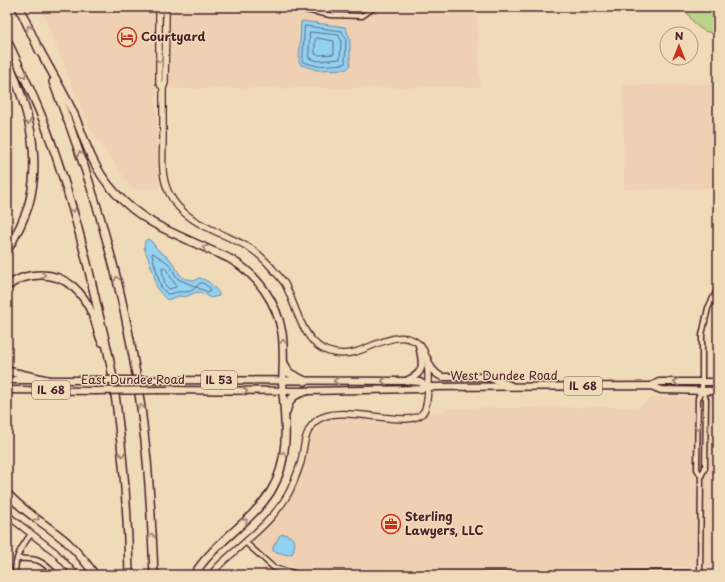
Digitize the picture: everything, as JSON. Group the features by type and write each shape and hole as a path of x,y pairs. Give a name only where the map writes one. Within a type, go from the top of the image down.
{"highway":[{"path":"20,7 57,92 90,184 106,238 126,319 144,432 151,502 154,575"},
{"path":"7,40 31,91 45,126 66,189 90,274 110,360 124,477 129,575"},
{"path":"39,49 72,109 101,175 116,194 136,212 153,223 229,258 243,268 257,280 266,291 274,306 282,332 285,416 284,454 278,478 272,490 263,502 252,514 219,543 194,575"},
{"path":"7,59 25,106 31,132 33,174 28,207 7,251"},
{"path":"7,286 20,278 45,275 63,279 76,288 87,303 94,317 98,333 110,360"},
{"path":"283,361 289,373 306,381"},
{"path":"7,371 47,380"},
{"path":"285,416 291,399 295,395 307,391"},
{"path":"7,493 66,542 95,575"}],"main road":[{"path":"407,381 418,374 422,365 419,345"},
{"path":"427,358 432,370 437,375 442,377 486,377 516,387"},
{"name":"East Dundee Road","path":"7,380 283,381"},
{"name":"West Dundee Road","path":"283,381 407,381 420,382 428,387"},
{"name":"West Dundee Road","path":"651,386 659,382 718,382"},
{"name":"West Dundee Road","path":"283,390 420,390 428,387 651,386 660,390 718,391"},
{"name":"East Dundee Road","path":"7,390 283,390"}],"street":[{"path":"162,7 159,12 158,83 163,88 163,171 169,192 179,208 197,223 249,247 265,261 284,282 303,328 311,340 319,347 334,353 346,353 354,352 393,338 400,337 415,341 424,350 427,358 428,387 426,410 421,416 408,420 333,413 317,420 310,427 295,481 288,494 275,512 211,575"},
{"path":"290,7 330,15 362,16 375,7"},
{"path":"246,542 274,568 302,575 700,574 701,476 705,468 706,406 706,398 702,390 702,335 708,308 718,288"},
{"path":"701,476 697,468 698,398 702,390"},
{"path":"7,516 54,552 76,575"},
{"path":"15,575 17,559 22,546 31,534"},
{"path":"17,559 31,558 39,560 47,565 56,575"}],"shaded area":[{"path":"39,7 477,7 480,87 156,89 159,188 132,189 90,128"},
{"path":"718,84 718,188 624,189 623,85"},
{"path":"7,141 17,148 13,196 7,210"},
{"path":"718,307 718,373 712,373 713,333"},
{"path":"718,396 718,575 705,575 705,567 302,569 280,565 253,542 284,507 299,479 309,436 316,425 327,418 352,417 415,423 429,413 453,408 639,407 653,397"},
{"path":"263,564 285,575 261,575"}],"green space":[{"path":"684,7 718,7 718,33 711,33 701,29 690,17"}],"water":[{"path":"302,21 345,27 350,38 350,66 347,69 317,70 301,65 299,62"},
{"path":"147,239 170,259 181,276 194,281 199,278 206,280 215,288 219,293 219,296 210,298 205,294 197,292 185,297 179,296 167,300 157,289 154,275 144,247"},
{"path":"285,534 291,537 295,542 293,553 288,555 273,551 273,547 280,535"}],"place":[{"name":"Courtyard","path":"127,37"},
{"name":"Sterling Lawyers, LLC","path":"391,524"}]}
